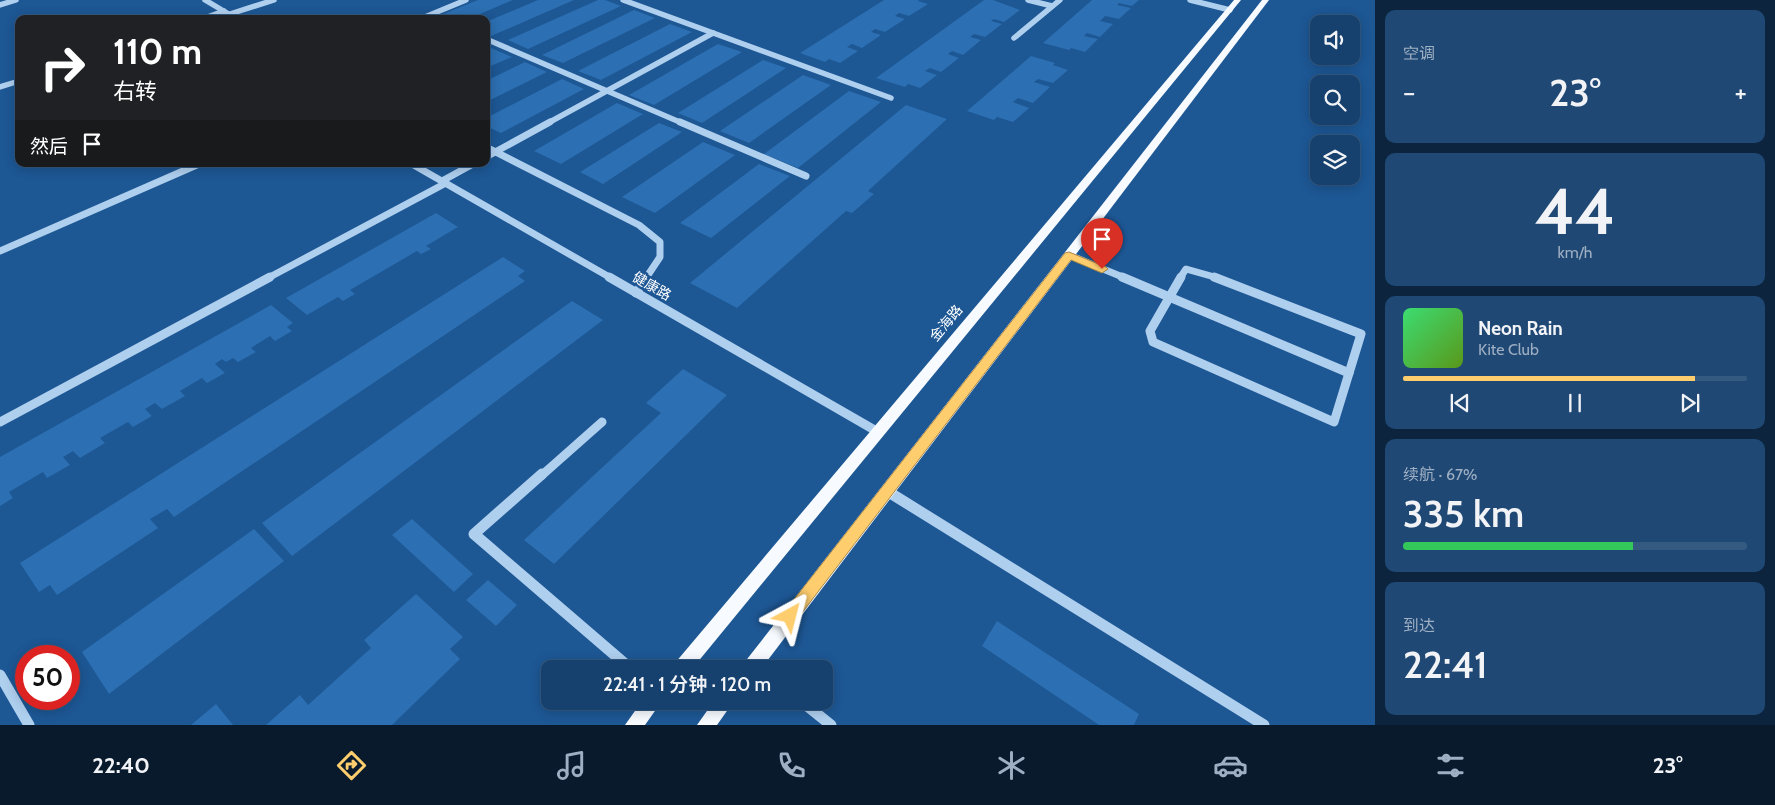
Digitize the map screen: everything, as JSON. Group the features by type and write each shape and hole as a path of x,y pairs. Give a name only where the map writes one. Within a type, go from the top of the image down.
{"main road":[{"path":"760,660 887,492 1266,0"},
{"name":"金海路","path":"688,660 1234,5"},
{"path":"634,725 646,710"},
{"path":"706,725 718,710"}],"street":[{"path":"0,5 16,0"},
{"path":"205,0 231,15"},
{"path":"219,15 274,0"},
{"path":"430,14 466,0"},
{"path":"624,0 891,98"},
{"path":"1028,0 1052,6"},
{"path":"1014,38 1060,0"},
{"path":"1190,0 1234,5"},
{"path":"490,155 713,33"},
{"path":"490,41 806,176"},
{"path":"0,87 15,82"},
{"path":"490,149 639,225 660,242 660,257 636,293"},
{"path":"0,251 192,167"},
{"name":"健康路","path":"417,167 878,432"},
{"path":"0,422 444,182 468,167"},
{"path":"1069,255 1349,372"},
{"path":"1186,269 1206,274 1361,334 1334,422 1153,342 1150,331 1170,297 1186,269"},
{"path":"602,422 474,534 621,660"},
{"path":"887,492 1264,725"},
{"path":"0,675 29,725"},
{"path":"812,710 830,725"}],"building":[{"path":"478,0 513,0 477,15 443,14"},
{"path":"538,0 574,0 491,36 490,20"},
{"path":"598,0 605,0 621,6 528,49 508,40"},
{"path":"884,0 919,0 928,4 909,16 899,13 895,16 905,19 885,32 875,29 871,32 881,35 862,48 852,44 847,47 858,51 840,63 829,59 825,62 800,53"},
{"path":"984,0 993,0 1020,10 1004,22 994,19 991,21 1002,24 985,37 974,34 970,37 981,40 963,55 952,51 948,54 959,58 941,72 930,68 925,71 937,75 920,88 908,84 905,87 876,78"},
{"path":"1092,0 1139,0 1132,6 1119,3 1117,5 1131,8 1119,19 1105,16 1100,21 1113,24 1100,37 1087,33 1084,36 1098,39 1085,52 1043,43"},
{"path":"634,10 655,18 563,63 542,55"},
{"path":"670,24 692,32 601,80 578,71"},
{"path":"718,44 742,52 654,105 629,95"},
{"path":"491,48 512,57 490,66"},
{"path":"1031,56 1055,63 1053,65 1068,70 1053,83 1038,79 1034,82 1050,87 1033,103 1018,98 1013,102 1029,108 1013,122 997,117 994,120 967,111"},
{"path":"763,60 786,68 702,123 678,113"},
{"path":"525,62 547,72 490,100 490,79"},
{"path":"803,75 831,85 749,143 720,131"},
{"path":"562,79 584,89 501,133 490,128 490,116"},
{"path":"849,91 881,102 798,168 764,154"},
{"path":"617,103 643,114 561,164 534,151"},
{"path":"906,105 947,119 868,191 874,194 852,213 846,211 737,308 690,283"},
{"path":"659,123 682,132 603,184 580,172"},
{"path":"703,142 735,155 655,213 622,197"},
{"path":"759,164 790,176 711,238 680,223"},
{"path":"436,213 458,227 426,246 431,249 421,254 417,251 350,290 355,294 343,301 338,297 307,315 286,298"},
{"path":"503,257 525,271 518,276 525,281 174,517 167,509 150,519 158,528 57,595 50,585 39,592 20,563"},
{"path":"572,301 603,320 292,556 262,523"},
{"path":"271,305 293,323 287,327 292,331 275,341 270,336 251,348 256,352 238,362 233,358 226,362 222,359 215,364 225,373 207,383 202,378 180,391 185,396 162,409 155,403 145,409 152,416 133,427 128,422 100,438 105,443 80,458 73,451 63,457 70,465 47,478 43,472 9,492 13,498 0,506 0,457"},
{"path":"683,369 727,395 554,564 524,540 661,413 646,403"},
{"path":"412,519 473,574 454,592 392,535"},
{"path":"254,529 284,561 109,694 82,652"},
{"path":"488,580 517,605 496,626 466,600"},
{"path":"416,594 463,637 450,649 460,659 392,725 266,725 300,695 308,705 371,648 364,640"},
{"path":"997,621 1139,714 1134,725 1099,725 982,646"},
{"path":"216,704 233,725 191,725"}],"route":[{"path":"790,616 1069,255 1102,269"}]}
